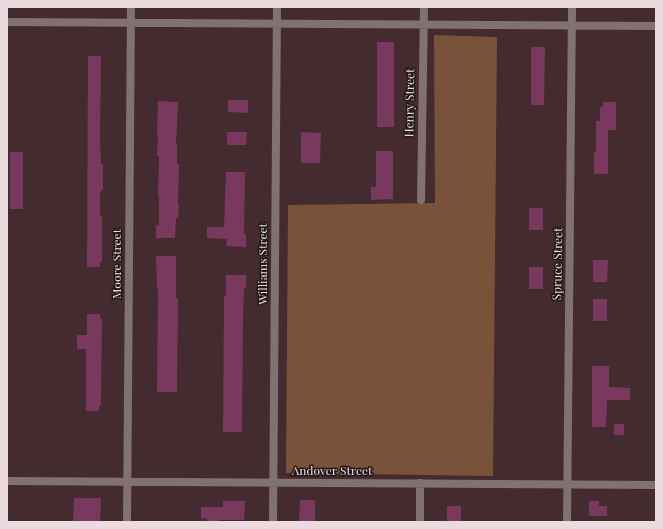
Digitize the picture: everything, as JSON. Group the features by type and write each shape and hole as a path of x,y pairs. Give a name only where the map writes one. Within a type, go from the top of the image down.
{"street":[{"name":"Moore Street","path":"127,522 131,7"},
{"name":"Williams Street","path":"273,522 277,7"},
{"name":"Henry Street","path":"421,200 424,7"},
{"name":"Spruce Street","path":"567,522 572,7"},
{"path":"7,22 656,26"},
{"name":"Andover Street","path":"7,481 656,485"},
{"path":"420,483 420,522"}],"shaded area":[{"path":"434,35 497,37 493,476 286,473 288,205 435,203"}],"building":[{"path":"377,42 394,42 394,127 377,127"},
{"path":"531,47 545,47 544,105 531,105"},
{"path":"88,56 101,56 100,139 101,164 103,164 103,190 101,190 100,195 100,216 102,216 102,262 100,262 100,267 87,267"},
{"path":"228,100 248,100 248,113 228,112"},
{"path":"158,101 178,102 176,144 177,164 179,164 179,205 178,218 176,218 175,238 156,238 156,225 159,225 159,156 157,156"},
{"path":"603,102 616,102 616,130 608,130 608,174 594,174 596,121 600,121 600,107 603,107"},
{"path":"227,132 247,132 246,145 227,145"},
{"path":"301,132 321,133 320,163 301,163"},
{"path":"376,151 393,151 393,199 371,200 371,187 376,187"},
{"path":"10,152 23,152 23,209 10,209"},
{"path":"226,172 245,172 244,234 246,234 246,247 226,246 227,239 207,238 207,227 224,227"},
{"path":"529,208 543,208 543,230 529,230"},
{"path":"156,256 176,256 176,298 178,298 177,392 157,392 158,289"},
{"path":"593,260 608,260 607,282 593,282"},
{"path":"529,267 543,267 543,289 529,289"},
{"path":"226,275 246,275 243,317 242,432 223,432 224,295 226,296"},
{"path":"593,299 607,299 607,321 593,321"},
{"path":"87,314 100,314 100,319 102,319 101,406 99,406 99,411 86,411 86,349 77,349 77,335 87,335"},
{"path":"592,366 609,366 609,387 630,388 630,400 607,400 606,427 592,427"},
{"path":"614,424 624,424 624,435 614,435"},
{"path":"74,498 101,498 100,522 73,522"},
{"path":"300,500 315,500 315,522 299,521"},
{"path":"223,501 245,501 244,520 219,520 219,522 207,522 207,519 201,518 201,507 223,507"},
{"path":"589,501 599,501 599,506 607,506 607,516 589,516"},
{"path":"447,506 461,506 461,522 447,522"}]}
